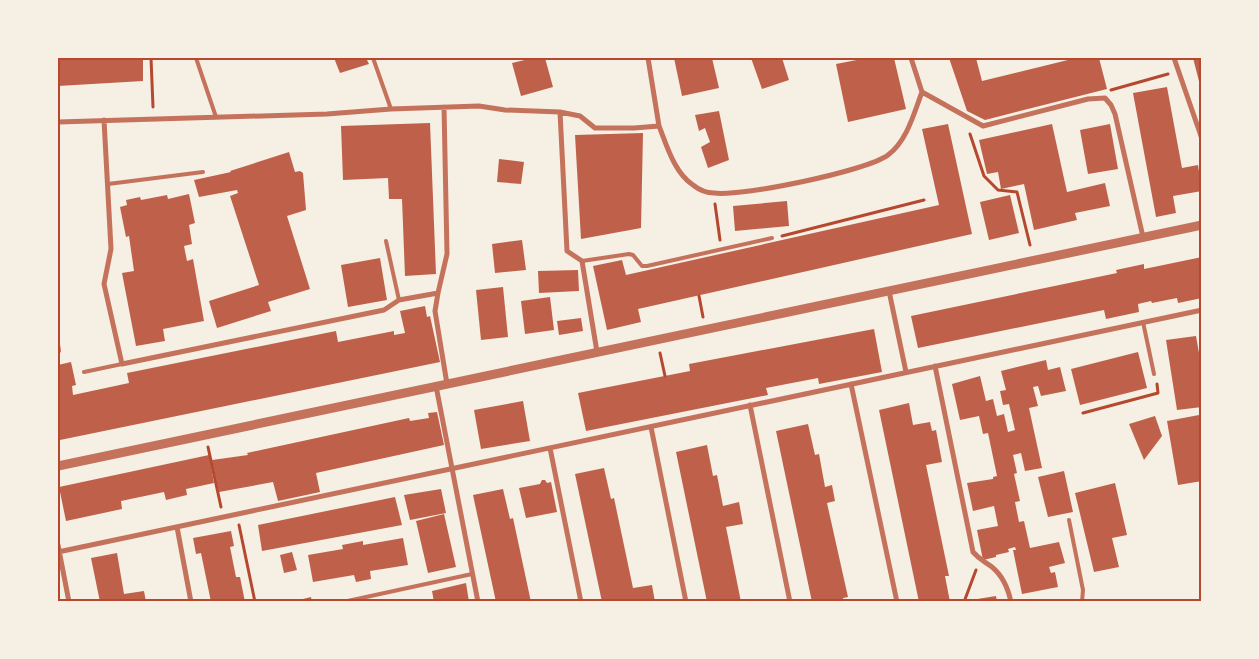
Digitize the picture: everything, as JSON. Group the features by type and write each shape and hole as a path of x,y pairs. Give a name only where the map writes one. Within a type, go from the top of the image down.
{"street":[{"path":"648,58 659,126 677,167 684,178 701,190 714,194 755,190 810,180 875,163 888,155 899,145 922,92 911,58"},
{"path":"1174,58 1202,139"},
{"path":"922,92 983,126 1088,100 1105,98 1115,114 1143,237"},
{"path":"58,122 327,114 390,109 479,106 505,110 560,112 580,116 595,128 659,126"},
{"path":"444,107 447,254 435,311 447,384"},
{"path":"560,112 567,251 582,261 597,352"},
{"path":"104,120 111,250 104,284 122,364 384,310 399,300 438,292"},
{"path":"58,466 1202,225"},
{"path":"889,291 906,372"},
{"path":"58,552 1202,310"},
{"path":"935,366 973,552 980,561 991,566 1001,576 1008,587 1011,602"},
{"path":"852,384 897,602"},
{"path":"436,386 478,602"},
{"path":"750,405 790,602"},
{"path":"651,427 686,602"},
{"path":"550,448 581,602"},
{"path":"176,527 191,602"},
{"path":"58,544 58,552 70,602"}],"lane":[{"path":"196,58 216,117"},
{"path":"373,58 390,109"},
{"path":"108,184 203,172"},
{"path":"582,261 628,254 632,255 642,266 647,266 772,238"},
{"path":"386,241 399,300"},
{"path":"1143,322 1154,374"},
{"path":"58,344 59,351"},
{"path":"84,372 122,364"},
{"path":"1069,520 1083,590 1082,602"},
{"path":"344,602 472,574"}],"path":[{"path":"151,58 153,119"},
{"path":"1105,98 1112,89 1179,71"},
{"path":"965,116 984,176 998,190 1017,192 1030,245"},
{"path":"714,194 721,250"},
{"path":"782,236 924,200"},
{"path":"699,296 706,329"},
{"path":"657,341 664,376"},
{"path":"1083,413 1158,393"},
{"path":"206,434 223,518"},
{"path":"237,515 255,602"},
{"path":"964,602 980,561"}],"building":[{"path":"58,58 143,58 143,81 58,86"},
{"path":"334,58 366,58 369,64 340,73"},
{"path":"533,58 545,58 553,87 521,96 512,63"},
{"path":"674,58 712,58 719,88 682,96"},
{"path":"751,58 782,58 789,80 762,89"},
{"path":"867,58 894,58 906,109 848,122 836,64"},
{"path":"949,58 976,58 982,81 1076,58 1099,58 1107,89 985,120 967,111"},
{"path":"1193,58 1202,58 1202,89 1201,89"},
{"path":"1167,87 1182,168 1198,165 1202,191 1173,196 1176,213 1156,217 1133,93"},
{"path":"719,111 729,160 708,168 701,147 710,142 705,128 699,131 695,115"},
{"path":"430,123 436,274 405,276 402,199 389,199 388,178 343,180 341,126"},
{"path":"948,124 972,234 638,309 641,322 607,330 593,266 622,260 626,275 939,205 922,129"},
{"path":"1052,124 1067,192 1105,183 1110,206 1075,213 1077,220 1034,230 1024,184 1001,189 998,172 987,174 979,140"},
{"path":"1110,124 1118,169 1088,174 1080,130"},
{"path":"643,133 641,228 581,239 575,135"},
{"path":"289,152 295,172 300,171 303,173 306,210 287,216 310,289 268,302 271,311 217,328 209,301 259,285 230,196 238,193 237,190 199,197 194,180 231,172"},
{"path":"499,159 524,162 521,184 497,182"},
{"path":"189,194 195,223 189,225 192,244 184,246 187,261 193,259 204,321 163,329 165,341 136,346 122,273 134,271 129,236 126,237 120,207 127,205 126,200 140,197 141,200 167,195 168,199"},
{"path":"1010,195 1019,233 989,240 980,202"},
{"path":"787,201 789,226 735,231 733,206"},
{"path":"522,240 526,270 495,273 492,244"},
{"path":"1202,257 1202,298 1178,303 1177,298 1152,303 1151,301 1138,304 1139,312 1106,319 1104,310 918,348 911,316 1117,273 1116,270 1144,264 1144,269"},
{"path":"380,258 387,300 348,307 341,265"},
{"path":"578,270 579,291 539,293 538,271"},
{"path":"503,287 508,337 481,340 476,290"},
{"path":"550,297 554,330 525,334 521,301"},
{"path":"425,306 427,317 430,316 440,362 60,440 58,428 58,365 71,362 76,385 72,386 73,395 129,383 127,373 336,331 338,342 394,331 394,335 405,333 400,311"},
{"path":"581,318 583,331 559,335 557,321"},
{"path":"874,329 882,372 819,384 818,378 766,388 768,395 586,431 578,393 690,371 689,364"},
{"path":"1196,336 1199,353 1202,353 1202,407 1177,410 1166,340"},
{"path":"1138,352 1147,388 1080,405 1071,369"},
{"path":"1046,360 1048,370 1060,367 1066,391 1041,396 1038,386 1033,387 1038,406 1029,408 1042,468 1025,471 1021,453 1013,455 1017,473 1014,474 1020,501 1015,502 1019,522 1024,521 1030,548 1059,542 1065,563 1049,567 1051,573 1055,572 1058,587 1022,594 1013,550 1016,550 1015,547 1008,549 1009,552 983,560 977,530 998,526 994,506 973,511 967,483 993,479 993,477 997,476 988,433 983,434 979,416 960,420 952,384 980,376 986,401 993,399 997,416 1004,414 1008,432 1015,430 1009,404 1003,405 1000,391 1006,390 1001,371"},
{"path":"523,401 530,441 481,449 474,410"},
{"path":"909,403 913,425 930,422 932,431 936,430 942,462 926,465 949,576 945,576 950,602 919,602 879,410"},
{"path":"437,412 444,445 316,473 320,492 278,501 273,482 219,492 212,460 248,455 247,453 409,418 410,421 429,418 428,413"},
{"path":"1199,415 1202,431 1202,481 1178,485 1167,421"},
{"path":"1155,416 1162,436 1144,460 1129,424"},
{"path":"808,424 815,455 819,454 825,487 832,485 835,501 827,503 848,597 843,598 844,602 812,602 776,431"},
{"path":"707,445 713,476 717,475 723,506 739,502 743,524 726,527 741,602 707,602 676,452"},
{"path":"209,455 214,483 186,489 187,495 166,500 164,492 121,501 122,509 66,521 59,487"},
{"path":"604,468 611,499 614,498 633,588 652,585 655,602 602,602 575,474"},
{"path":"1064,471 1073,512 1048,517 1038,477"},
{"path":"542,480 545,480 547,483 551,482 557,512 526,518 519,488 540,484"},
{"path":"1115,483 1127,535 1112,538 1119,567 1094,572 1075,493"},
{"path":"441,489 446,513 410,520 404,495"},
{"path":"503,489 510,519 513,518 531,602 496,602 473,495"},
{"path":"395,497 402,525 262,551 258,525"},
{"path":"444,514 456,567 428,573 416,521"},
{"path":"231,531 234,546 230,547 236,577 240,577 245,602 211,602 201,553 196,554 193,538"},
{"path":"403,538 408,565 370,571 371,579 356,582 354,575 313,582 308,555 343,549 342,545 363,541 363,545"},
{"path":"292,552 297,570 284,573 280,555"},
{"path":"117,553 124,594 144,591 146,602 100,602 91,558"},
{"path":"466,583 469,602 434,602 432,591"},
{"path":"996,596 997,602 971,602 971,600"},
{"path":"311,597 312,602 295,601"}]}
